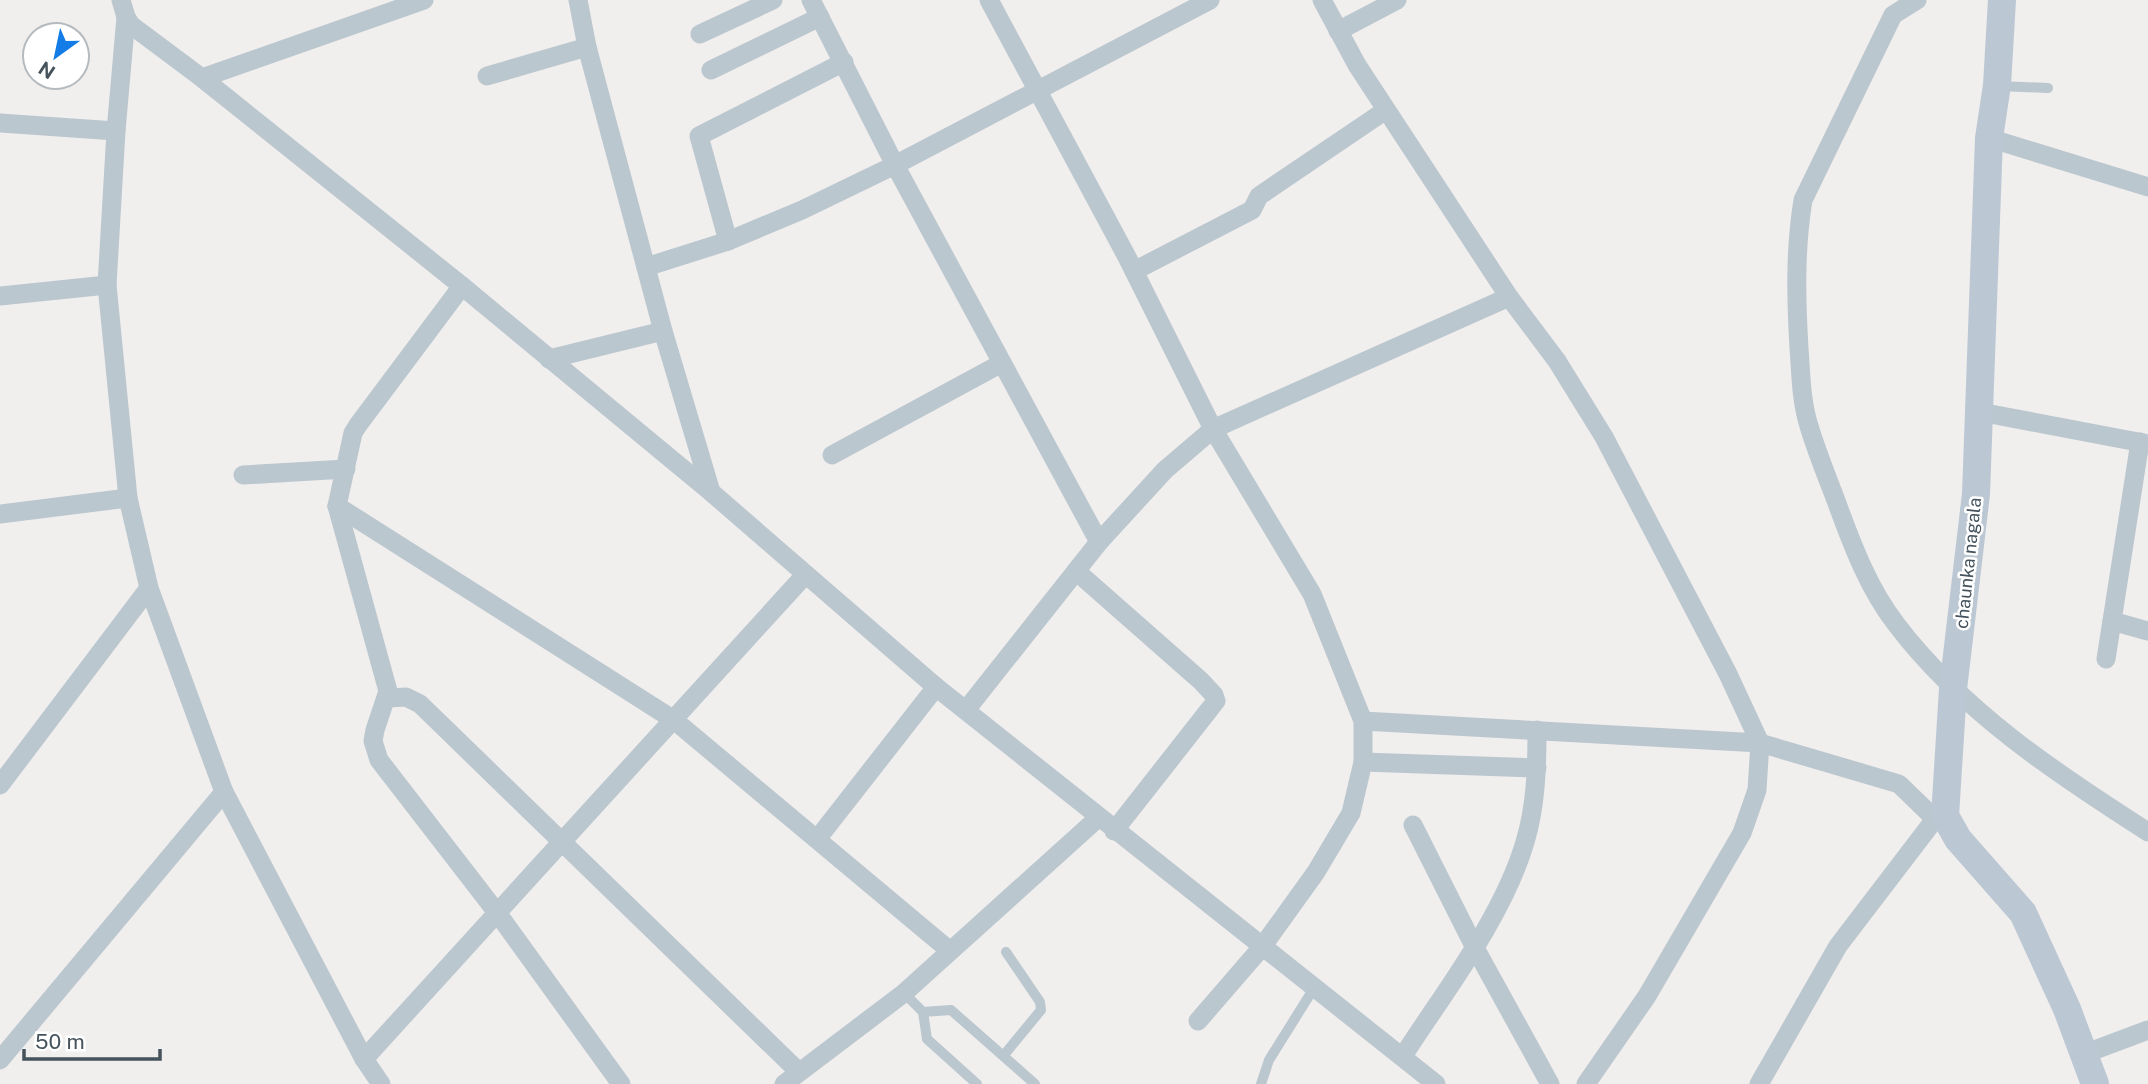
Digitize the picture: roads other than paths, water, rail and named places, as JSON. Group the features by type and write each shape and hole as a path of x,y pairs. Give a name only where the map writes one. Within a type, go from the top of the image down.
{"main road":[{"name":"chaunka nagala","path":"1940,817 1976,494 1989,138 1997,86 2002,0"},
{"path":"1940,817 2023,913 2067,1009 2095,1084"}],"street":[{"path":"202,78 424,0"},
{"path":"578,0 587,47 663,331 711,492"},
{"path":"700,34 774,0"},
{"path":"989,0 1134,271 1213,429 1312,594 1363,721 1363,762 1351,813 1316,872 1262,947 1198,1021"},
{"path":"1164,0 1174,18"},
{"path":"646,267 728,241 802,211 1210,0"},
{"path":"1322,0 1357,65 1386,110 1508,297 1557,361 1604,437 1760,743 1757,790 1742,833 1647,996 1586,1084"},
{"path":"1338,31 1397,0"},
{"path":"1917,0 1893,15 1803,200 1798,231 1797,307 1802,392 1809,425 1845,527 1870,584 1897,626 1953,689 2059,775 2148,832"},
{"path":"123,8 131,25 202,78 462,286 711,492 936,687 1097,818 1436,1084"},
{"path":"123,8 107,285 128,498 149,587 224,792 364,1059 381,1084"},
{"path":"711,69 815,9 895,165 1099,541"},
{"path":"487,76 587,47"},
{"path":"728,241 699,136 844,62"},
{"path":"1134,271 1252,210 1259,196 1386,110"},
{"path":"0,123 116,131"},
{"path":"1989,138 2148,187"},
{"path":"0,296 107,285"},
{"path":"462,286 353,433 337,506 388,691 388,698 374,730 373,741 379,760 498,914 621,1084"},
{"path":"966,710 1099,541 1165,470 1213,429 1508,297"},
{"path":"549,359 663,331"},
{"path":"832,455 1002,363"},
{"path":"1980,412 2144,443 2106,659"},
{"path":"243,475 346,469"},
{"path":"0,514 128,498"},
{"path":"337,506 674,720 949,950"},
{"path":"1076,571 1201,681 1216,701 1114,831"},
{"path":"364,1059 805,575"},
{"path":"0,785 149,587"},
{"path":"2112,621 2148,631"},
{"path":"818,838 936,687"},
{"path":"388,698 406,697 420,704 563,841 792,1078 904,993 1097,818"},
{"path":"1363,721 1760,743 1899,784 1940,817 1838,946 1759,1084"},
{"path":"1403,1056 1493,916 1521,854 1530,826 1537,730"},
{"path":"1363,762 1536,768"},
{"path":"0,1060 224,792"},
{"path":"1413,825 1474,946 1550,1084"},
{"path":"2084,1054 2148,1030"}],"lane":[{"path":"1997,86 2048,89"},
{"path":"1004,1055 1041,1010 1040,1002 1006,952"},
{"path":"1261,1084 1269,1060 1314,988"},
{"path":"904,993 923,1012 926,1039 977,1084"},
{"path":"923,1012 951,1010 1035,1084"}]}
